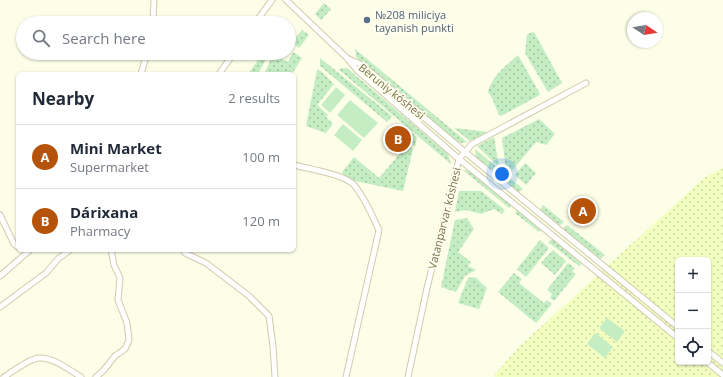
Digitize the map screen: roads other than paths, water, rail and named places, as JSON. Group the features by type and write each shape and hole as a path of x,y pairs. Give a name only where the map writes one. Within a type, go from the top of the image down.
{"street":[{"path":"154,0 154,16"},
{"path":"260,16 272,0"},
{"path":"286,0 347,58"},
{"name":"Beruniy kóshesi","path":"347,58 362,65 465,152 675,325"},
{"name":"Beruniy kóshesi","path":"347,58 357,70 459,158 675,335"},
{"path":"141,72 145,60"},
{"path":"220,72 229,60"},
{"name":"Vatanparvar kóshesi","path":"408,377 427,288 459,158 472,144 586,83"},
{"path":"296,166 343,178 353,184 370,211 379,230 346,377"},
{"path":"0,215 16,246"},
{"path":"0,276 25,252"},
{"path":"0,307 46,273 58,259 67,252"},
{"path":"96,377 115,356 125,349 129,340 127,323 118,300 120,278 114,265 111,252"},
{"path":"184,252 206,264 249,296 268,316 273,346 275,377"},
{"path":"651,315 656,309"},
{"path":"711,353 723,363"},
{"path":"4,377 38,357 53,361 81,377"},
{"path":"711,365 723,375"}],"place":[{"name":"№208 miliciya tayanish punkti","path":"367,20"},
{"name":"Dárixana","path":"398,139"},
{"name":"Mini Market","path":"583,211"}]}
